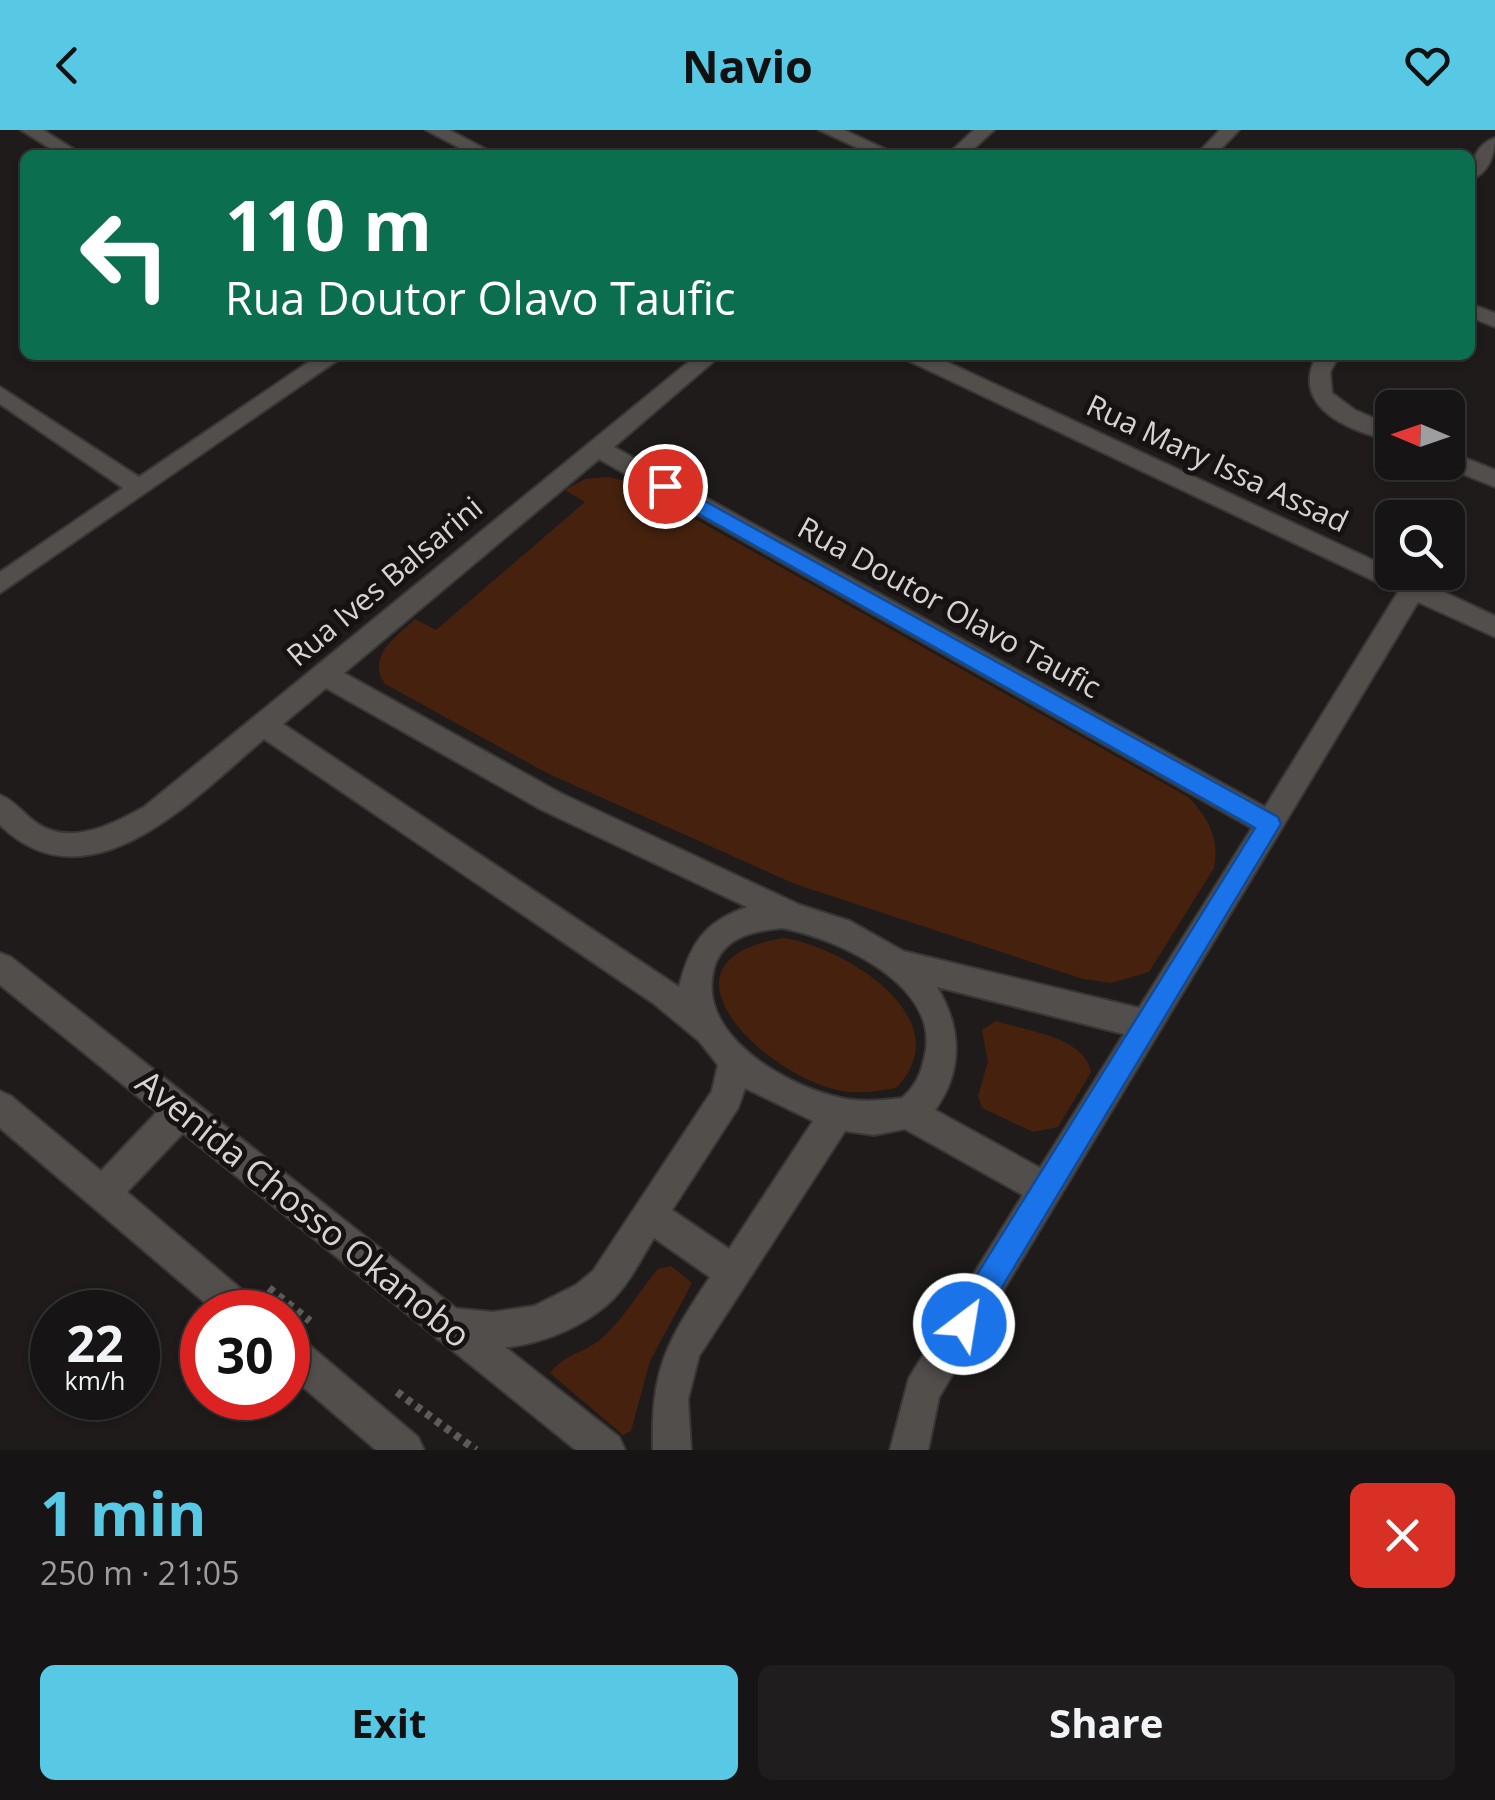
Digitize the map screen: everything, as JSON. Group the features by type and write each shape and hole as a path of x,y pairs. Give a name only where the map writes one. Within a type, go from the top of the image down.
{"street":[{"path":"30,130 65,150"},
{"path":"434,130 477,150"},
{"path":"828,130 877,150"},
{"path":"962,150 986,130"},
{"path":"1209,150 1230,130"},
{"path":"1475,168 1495,143"},
{"path":"0,584 327,360"},
{"name":"Rua Ives Balsarini","path":"0,806 31,835 59,843 91,842 124,832 154,816 704,360"},
{"name":"Rua Mary Issa Assad","path":"925,360 1375,571"},
{"path":"1324,360 1316,370 1318,389 1340,412 1375,427"},
{"path":"0,394 139,488"},
{"name":"Rua Doutor Olavo Taufic","path":"598,448 1270,824"},
{"path":"1465,466 1495,479"},
{"path":"909,1450 922,1391 1412,590"},
{"name":"Rua Mary Issa Assad","path":"1415,590 1495,627"},
{"path":"325,674 488,772 647,851 854,937 899,964 1144,1024"},
{"path":"264,724 664,994 734,1060 764,1082 838,1114 874,1118 907,1113 928,1095 940,1070 942,1045 938,1021 926,998 899,964"},
{"path":"710,1034 691,988 693,974 707,946 717,934 748,920 800,916"},
{"name":"Avenida Chosso Okanobo","path":"0,968 606,1450"},
{"path":"450,1326 490,1331 530,1326 581,1305 605,1283 727,1097 734,1060"},
{"path":"0,1107 216,1290"},
{"path":"102,1194 180,1111"},
{"path":"907,1113 1046,1189"},
{"path":"672,1450 670,1400 682,1349 838,1114"},
{"path":"650,1216 731,1272"},
{"path":"310,1370 404,1450"}],"shaded area":[{"path":"608,477 630,482 1188,797 1211,829 1214,868 1149,972 1111,983 1083,979 795,884 547,773 385,684 380,674 381,656 415,619 436,630 585,502 565,490 585,479"},
{"path":"784,938 809,944 863,971 888,991 906,1013 915,1037 913,1062 896,1088 848,1092 812,1081 781,1064 731,1018 720,992 722,969 743,950"},
{"path":"996,1021 1066,1043 1086,1060 1091,1072 1058,1127 1033,1132 982,1108 978,1096 988,1062 982,1030"},
{"path":"671,1266 692,1283 650,1361 631,1431 623,1435 550,1373 602,1338 658,1269"}],"route":[{"path":"665,486 1270,824 1144,1024 964,1324"}]}
